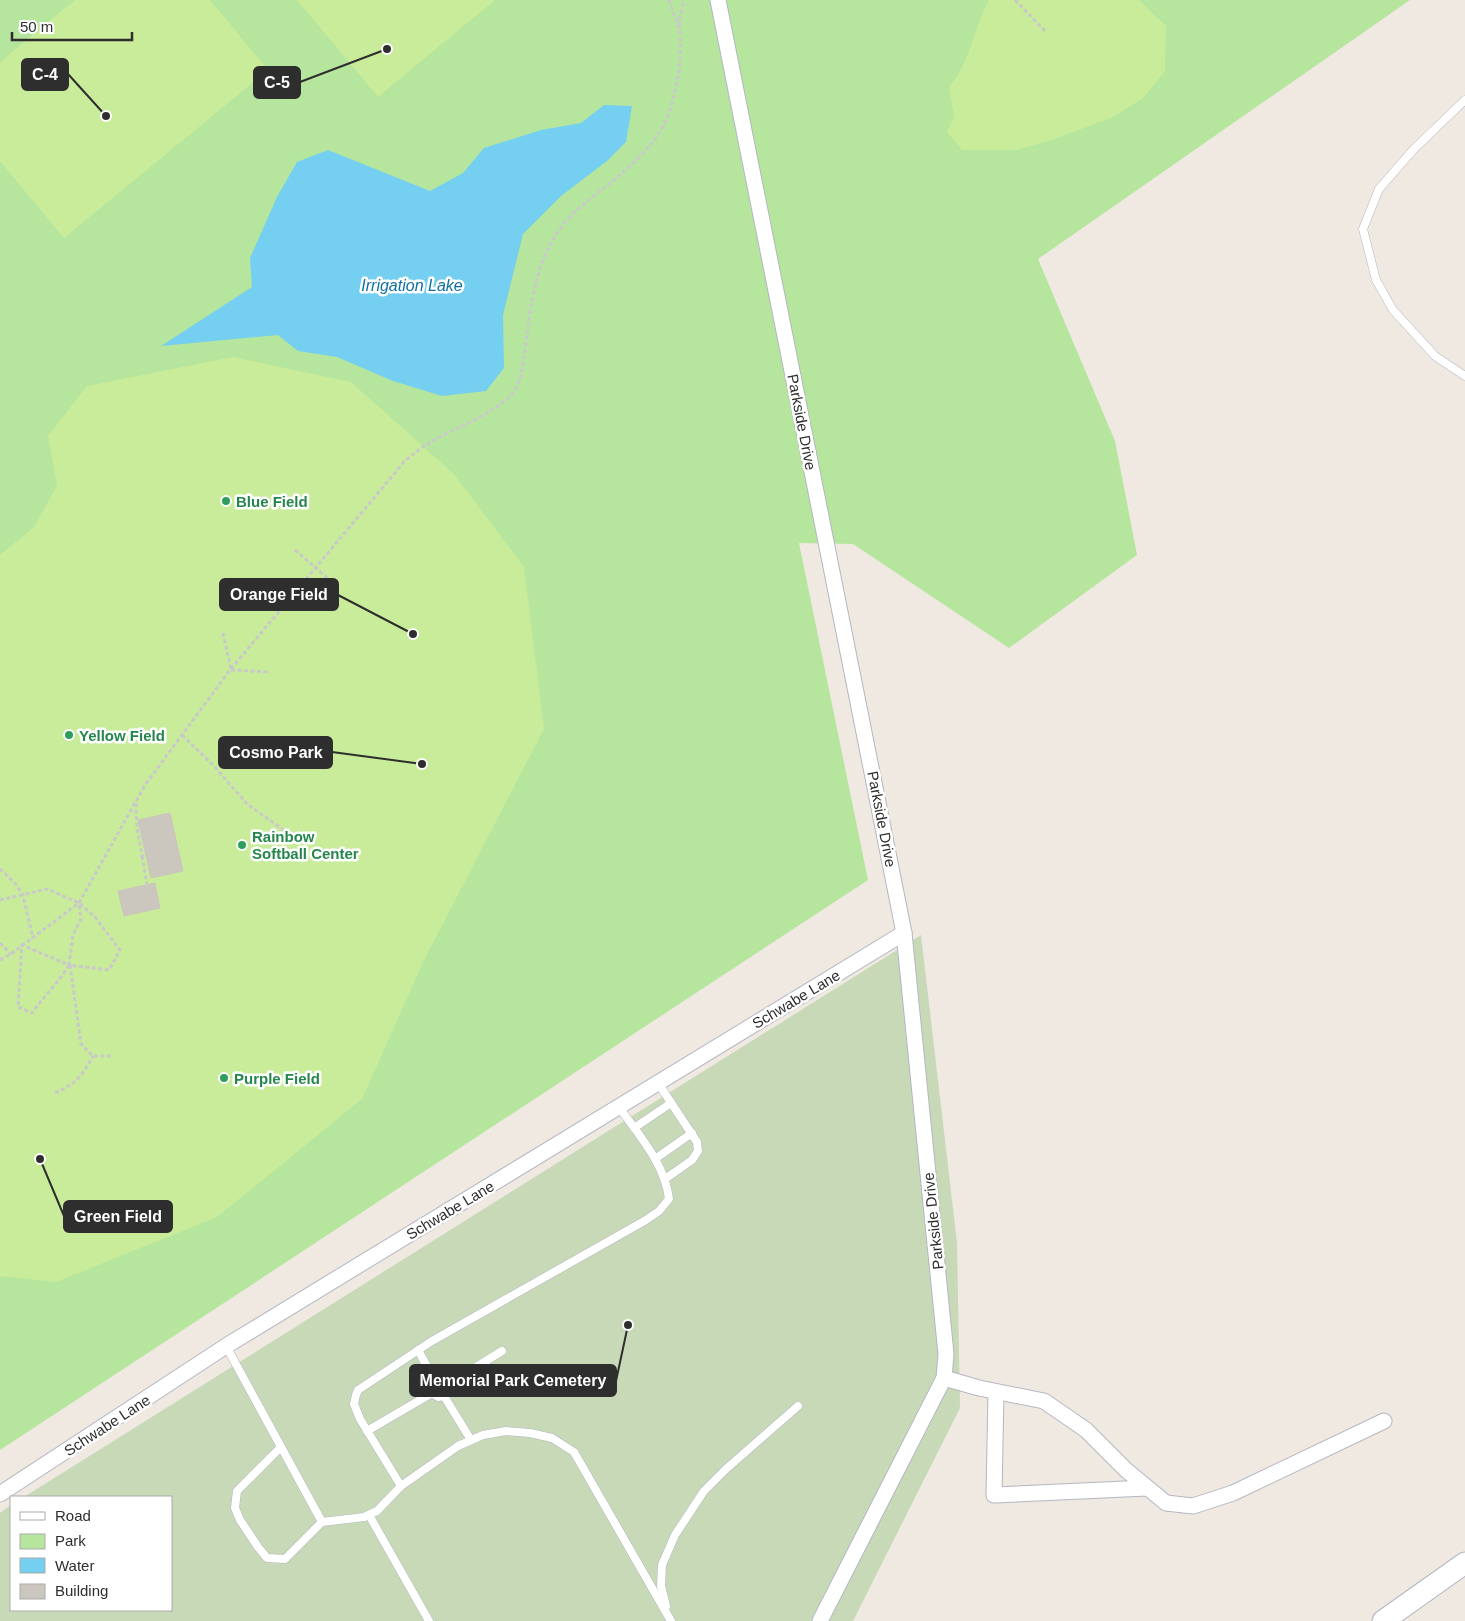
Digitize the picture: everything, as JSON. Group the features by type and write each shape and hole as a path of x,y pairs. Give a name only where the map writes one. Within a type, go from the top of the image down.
{"street":[{"name":"Parkside Drive","path":"718,0 904,933 946,1354 944,1378 820,1621"},
{"name":"Schwabe Lane","path":"0,1494 226,1346 904,933"},
{"path":"944,1378 996,1392 1044,1401 1086,1430 1126,1470 1166,1504 1194,1506 1233,1493 1384,1421"},
{"path":"996,1392 994,1495 1147,1488"},
{"path":"1383,1621 1465,1562"}],"lane":[{"path":"1465,100 1413,150 1379,189 1363,229 1376,280 1393,310 1435,356 1465,376"},
{"path":"658,1083 698,1142 698,1151 692,1160 665,1179"},
{"path":"634,1128 672,1104"},
{"path":"401,1486 360,1419 354,1404 358,1390 418,1350 646,1220 659,1211 669,1199 661,1168 619,1106"},
{"path":"655,1159 692,1133"},
{"path":"226,1346 322,1522"},
{"path":"418,1350 435,1381"},
{"path":"447,1385 502,1351"},
{"path":"432,1393 438,1397 444,1396 448,1391 447,1385 442,1380 435,1381"},
{"path":"432,1393 435,1381"},
{"path":"367,1431 432,1393"},
{"path":"444,1396 471,1440"},
{"path":"669,1618 661,1586 662,1565 675,1535 704,1491 726,1468 798,1406"},
{"path":"281,1447 238,1491 235,1508 240,1520 267,1558 285,1559 322,1522 344,1520 369,1515 378,1511 401,1486 458,1446 471,1440 483,1435 506,1431 530,1433 552,1438 574,1452 669,1618"},
{"path":"369,1515 429,1621"}],"path":[{"path":"669,0 679,30"},
{"path":"0,960 11,954 79,903 145,786 230,669 404,462 418,450 492,410 506,400 515,390 521,376 538,271 546,252 558,232 572,215 622,173 646,149 665,122 672,104 677,82 680,18 684,0"},
{"path":"1015,0 1046,32"},
{"path":"295,550 333,583"},
{"path":"223,633 230,669"},
{"path":"230,669 270,672"},
{"path":"182,736 213,765 247,804 285,831"},
{"path":"136,803 136,828 144,855 147,885"},
{"path":"0,869 23,895 33,938"},
{"path":"0,900 47,889 79,903 95,917 120,950 109,970 69,965 22,946"},
{"path":"79,903 80,920 72,936 69,965 81,1044 93,1056 113,1056"},
{"path":"0,944 11,954"},
{"path":"22,946 18,1007 32,1013 45,995 61,980 69,965"},
{"path":"55,1093 74,1083 84,1073 93,1056"}],"green space":[{"path":"0,0 1410,0 1038,259 1115,441 1137,555 1009,648 853,544 799,543 868,880 0,1450"},
{"path":"75,0 210,0 268,70 64,238 0,161 0,62"},
{"path":"297,0 495,0 378,97"},
{"path":"989,0 1139,0 1166,26 1165,71 1143,98 1113,117 1052,140 1016,150 962,150 947,132 954,116 949,87 962,67"},
{"name":"Rainbow Softball Center","path":"233,357 351,382 454,474 524,567 544,729 423,962 362,1099 217,1217 56,1282 0,1276 0,555 34,527 57,486 48,436 87,386"},
{"path":"921,935 957,1243 960,1408 853,1621 0,1621 0,1513 10,1506 10,1611 172,1611 172,1496 26,1496"}],"water":[{"name":"Irrigation Lake","path":"604,105 632,106 626,142 607,161 561,196 523,234 503,315 504,368 486,391 442,396 393,381 337,357 298,351 278,335 161,346 252,287 250,258 277,197 297,162 328,150 430,191 463,173 484,148 541,130 581,123"}],"building":[{"path":"170,813 183,871 151,878 138,820"},
{"path":"155,883 160,908 124,916 118,891"}],"place":[{"name":"C-5","path":"387,49"},
{"name":"C-4","path":"106,116"},
{"name":"Blue Field","path":"226,501"},
{"name":"Orange Field","path":"413,634"},
{"name":"Yellow Field","path":"69,735"},
{"name":"Cosmo Park","path":"422,764"},
{"name":"Rainbow Softball Center","path":"242,845"},
{"name":"Purple Field","path":"224,1078"},
{"name":"Green Field","path":"40,1159"},
{"name":"Memorial Park Cemetery","path":"628,1325"}]}
